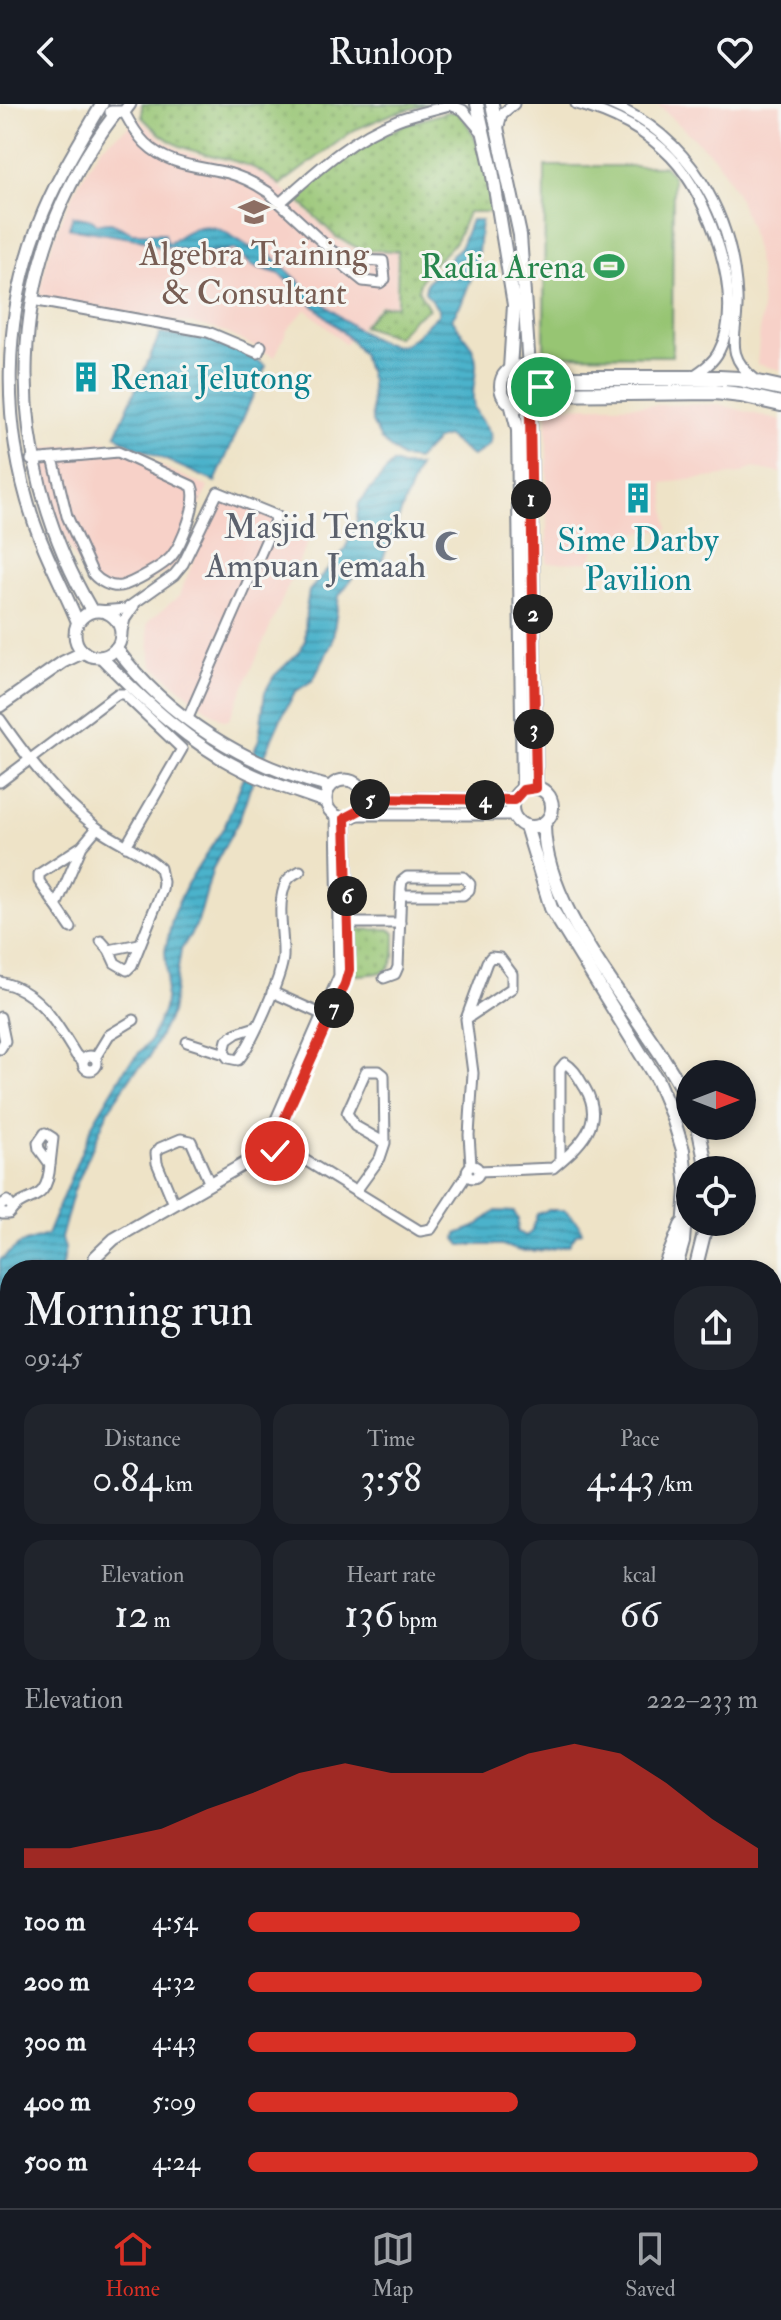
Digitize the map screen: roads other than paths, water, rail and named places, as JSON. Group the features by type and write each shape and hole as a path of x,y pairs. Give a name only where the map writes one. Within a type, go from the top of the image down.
{"highway":[{"path":"669,1260 679,1236"}],"main road":[{"path":"477,104 514,305 510,369"},
{"path":"492,104 520,235 533,371 540,380 530,413 524,792 513,814 526,826 551,908 657,1080 673,1118 684,1156"},
{"path":"524,792 518,430 511,403 501,388 504,376 510,369 522,366 557,378 693,376 759,382 781,388"},
{"path":"511,403 521,406 536,399 715,392 781,404"},
{"path":"524,792 547,795 552,807 544,823 547,854 560,895 676,1083"},
{"path":"526,826 544,823"},
{"path":"678,1260 683,1236"},
{"path":"698,1260 704,1236"}],"street":[{"path":"0,698 64,653 75,639 78,623 44,551 26,494 11,420 9,381 15,313 38,224 65,168 103,104 107,110 123,110"},
{"path":"498,129 502,114 514,104"},
{"path":"576,104 633,126 663,150 689,179 713,223 721,250 727,298 724,338 717,355 693,376"},
{"path":"610,104 628,112 681,151 707,187 721,217 731,254 737,297 735,358 759,382"},
{"path":"280,203 330,158 365,134 397,120 451,105 470,115 486,141"},
{"path":"123,110 136,132 160,155 177,163 244,178 268,192 342,264 365,282 380,283 385,279 383,261 353,260 332,251"},
{"path":"95,611 65,567 39,498 22,391 23,352 43,250 64,197 81,163 123,110"},
{"path":"32,300 208,332 258,353 261,346"},
{"path":"31,460 118,452 192,486 194,505 176,548 164,563 119,586 98,579 67,516 53,458"},
{"path":"78,623 95,611 126,609 174,575 183,564 218,492 277,516 188,718"},
{"path":"164,563 174,575"},
{"path":"101,657 116,648 129,612 137,603"},
{"path":"95,611 106,612 117,621 121,635"},
{"path":"75,639 84,652 101,657 154,708 222,758 270,782 326,802 346,816 513,814"},
{"path":"116,648 153,690 228,746 276,770 330,787"},
{"path":"0,706 63,662 84,652"},
{"path":"0,782 117,694 124,694 182,749 126,846"},
{"path":"0,719 58,793 97,828 156,864 162,873 162,890 132,965 127,970 115,963 101,941"},
{"path":"326,802 330,787 335,783 348,780 359,786 364,798 363,805 346,816"},
{"path":"364,798 524,792"},
{"path":"326,1016 349,970 346,816"},
{"path":"95,1257 114,1239 275,1144 338,982 346,816"},
{"path":"56,906 82,846 97,828"},
{"path":"71,928 39,881 39,874 82,846"},
{"path":"187,1042 225,1054 232,1061 240,1059 272,992 283,960 284,888 292,875 300,871"},
{"path":"384,978 395,974 398,967 401,895 402,881 407,877 463,877 470,884 463,895 401,895"},
{"path":"348,923 400,923"},
{"path":"109,950 139,944"},
{"path":"275,1144 414,1229 431,1229 472,1170 469,1135 473,1073 466,1019 487,962 491,957 500,958 512,974 512,988 466,1019"},
{"path":"0,982 28,993 42,1004 83,1061 88,1056 95,1058 109,1035 134,1020"},
{"path":"272,992 326,1016"},
{"path":"0,1017 5,1041 0,1049"},
{"path":"225,1054 227,1040 256,1027"},
{"path":"472,1170 546,1170 560,1162 591,1127 595,1116 594,1102 573,1068 565,1063 560,1069 560,1162"},
{"path":"356,1191 380,1158 385,1143 384,1075 379,1071 366,1071 347,1113 355,1126 385,1143"},
{"path":"174,1204 157,1163 156,1153 160,1148 181,1139 191,1141 210,1184"},
{"path":"1,1204 10,1202 13,1208 30,1201 47,1185 50,1164"}],"water":[{"path":"73,216 93,220 97,224 111,223 133,233 164,233 166,242 170,243 193,229 212,227 251,248 259,244 351,325 390,345 405,344 438,315 439,310 425,292 427,282 461,246 471,220 481,220 477,263 462,302 452,318 475,356 473,401 477,414 490,433 489,444 472,456 446,436 437,439 417,460 402,458 381,440 372,422 371,380 363,356 350,339 280,274 253,266 234,249 208,252 166,246 164,249 143,240 69,228"},
{"path":"160,334 226,342 266,366 215,482 123,441 116,434"},
{"path":"393,463 419,466 380,566 358,570 339,596 332,643 313,680 295,692 282,716 239,820 213,868 198,922 181,950 171,1013 149,1058 133,1074 109,1109 74,1190 61,1238 65,1248 63,1260 0,1260 20,1244 47,1235 94,1121 127,1066 150,1041 164,1009 167,977 165,951 174,912 187,884 224,827 259,739 265,692 274,676 300,651 305,641 309,591 344,551 356,525 359,503"},
{"path":"548,1210 565,1210 578,1223 582,1232 576,1234 569,1245 541,1251 520,1251 502,1245 461,1245 456,1239 457,1234 475,1227 496,1211 514,1212 518,1219 517,1232 526,1236 531,1232 537,1214"}],"place":[{"name":"Algebra Training & Consultant","path":"254,212"},
{"name":"Radia Arena","path":"609,266"},
{"name":"Renai Jelutong","path":"86,377"},
{"name":"Sime Darby Pavilion","path":"638,498"},
{"name":"Masjid Tengku Ampuan Jemaah","path":"450,546"}]}
